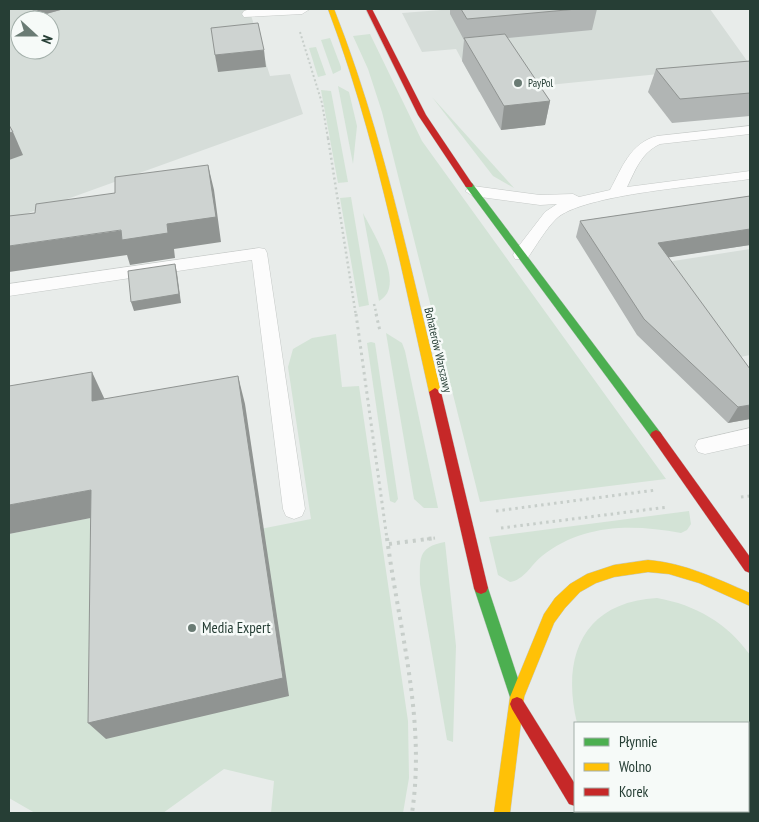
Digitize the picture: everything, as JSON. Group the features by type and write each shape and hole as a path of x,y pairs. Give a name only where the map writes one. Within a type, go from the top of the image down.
{"street":[{"path":"250,14 302,9"},
{"name":"Bohaterów Warszawy","path":"330,9 350,55 369,113 482,593 517,701 502,813"},
{"path":"369,9 422,115 473,191 671,455 750,566"},
{"path":"574,796 517,701 552,615 575,588 592,578 630,567 669,568 701,578 750,600"}],"lane":[{"path":"616,193 633,156 649,142 750,130"},
{"path":"473,191 546,200 588,198 750,175"},
{"path":"521,255 556,210 588,198"},
{"path":"9,290 259,253 294,509"},
{"path":"705,446 750,436"}],"path":[{"path":"300,32 322,103 358,330 389,544 391,570 416,720 417,779 412,813"},
{"path":"374,304 380,331"},
{"path":"493,511 663,489"},
{"path":"745,497 750,496"},
{"path":"498,529 675,507"},
{"path":"389,544 430,538"}],"shaded area":[{"path":"9,9 249,9 270,76 290,74 303,114 9,220"},
{"path":"454,9 710,9 750,65 479,92 456,49 422,52 402,13"},
{"path":"750,249 750,355 674,371 636,333 693,323 654,264"}],"green space":[{"path":"370,34 422,141 666,479 480,502 382,112 368,69 353,36"},
{"path":"330,38 341,67 341,70 333,74 321,40"},
{"path":"316,47 326,75 318,77 309,48"},
{"path":"338,86 349,92 357,126 353,164"},
{"path":"321,90 331,91 348,182 338,183"},
{"path":"432,97 514,188 493,176"},
{"path":"351,197 369,305 359,307 340,198"},
{"path":"363,213 380,246 389,272 390,284 387,294 379,301"},
{"path":"386,333 402,343 405,351 438,508 424,508 414,499"},
{"path":"336,334 342,387 359,386 408,721 409,778 403,813 271,813 274,781 224,769 163,813 35,813 9,798 9,534 106,515 107,559 311,519 288,367 293,349 312,338"},
{"path":"367,343 375,343 398,499 395,503 390,501"},
{"path":"689,511 691,524 687,530 681,533 644,528 608,529 591,532 558,545 542,556 523,575 510,582 498,575 489,537"},
{"path":"445,542 456,646 453,742 447,740 420,584 422,556 429,547"},
{"path":"657,598 685,605 710,617 721,625 750,655 750,813 642,812 749,812 749,722 577,722 572,676 576,656 583,637 595,622 611,610 632,602"}],"building":[{"path":"461,9 577,9 467,19"},
{"path":"258,23 264,50 215,55 211,28"},
{"path":"505,34 550,101 504,106 464,38"},
{"path":"750,61 750,93 680,99 656,69"},
{"path":"9,125 13,132 9,133"},
{"path":"208,165 216,217 167,224 168,233 122,240 121,230 9,246 9,216 35,213 36,204 115,193 115,177"},
{"path":"750,196 750,229 658,243 750,369 750,405 738,407 644,319 580,221"},
{"path":"175,264 179,294 131,302 128,271"},
{"name":"Media Expert","path":"92,372 92,401 238,376 283,678 88,723 91,490 9,505 9,386"}],"traffic: fast":[{"path":"469,185 656,435"},
{"path":"481,588 517,697"}],"traffic: slow":[{"path":"331,9 349,55 378,150 435,392"},
{"path":"502,813 517,697 549,619 560,603 575,588 592,578 614,571 648,566 669,568 701,578 750,600"}],"traffic: jam":[{"path":"369,9 422,115 469,185"},
{"path":"435,392 481,588"},
{"path":"656,435 750,567"},
{"path":"517,704 574,796"}],"place":[{"name":"PayPol","path":"518,83"},
{"name":"Media Expert","path":"192,628"}]}
